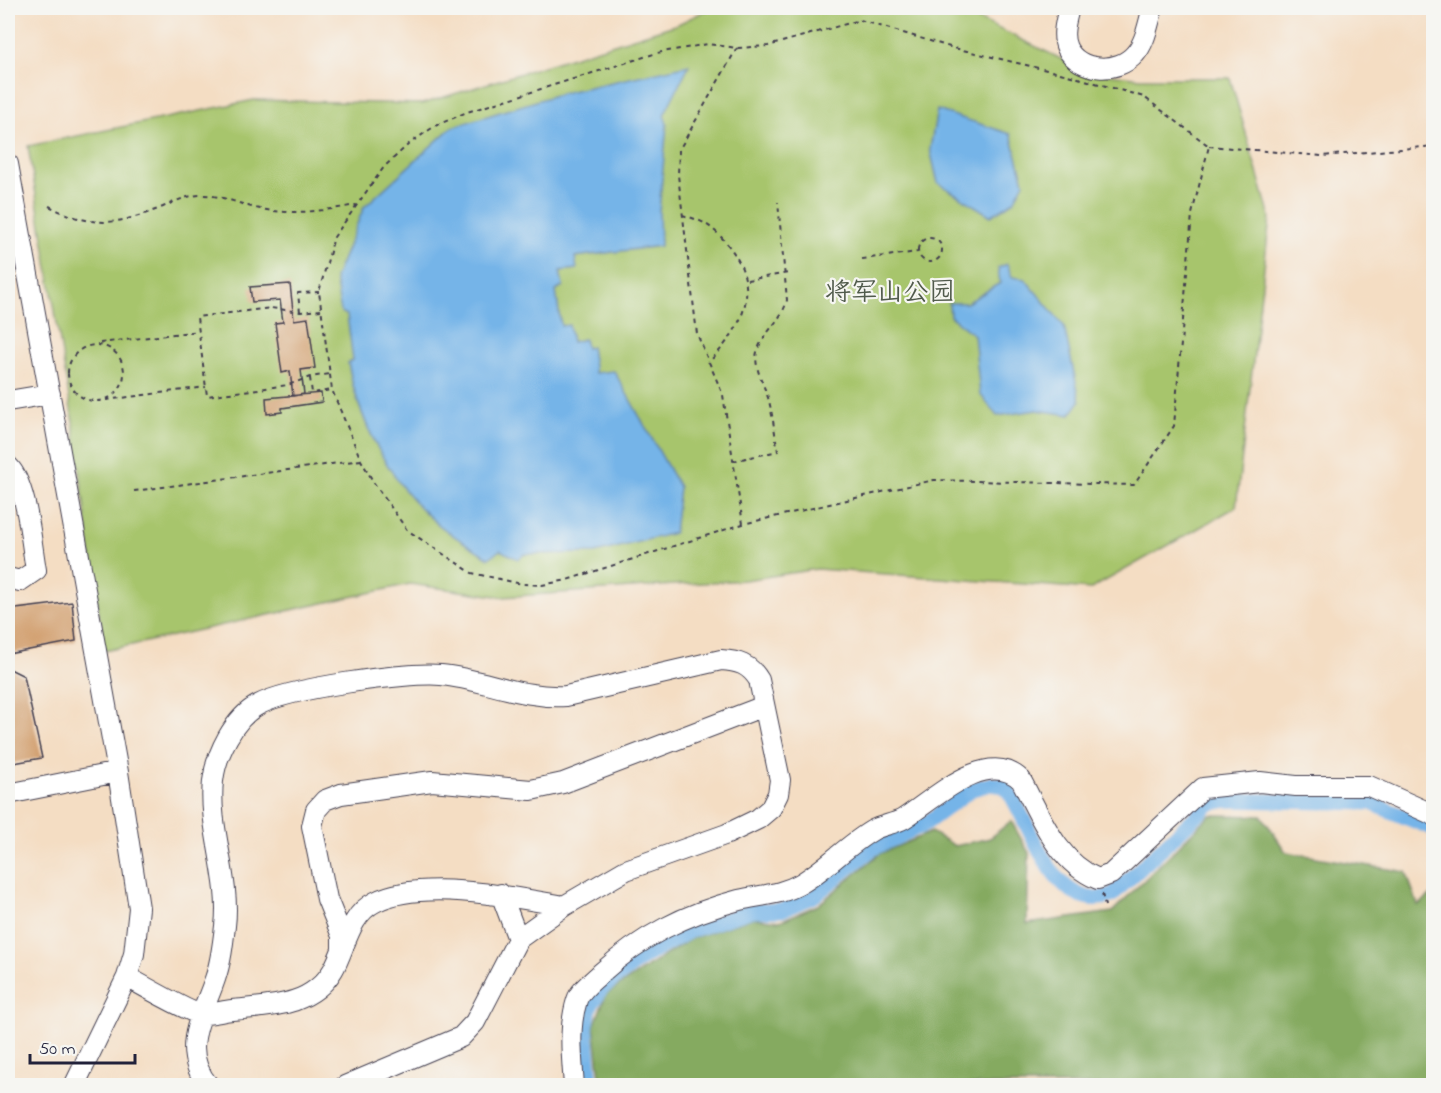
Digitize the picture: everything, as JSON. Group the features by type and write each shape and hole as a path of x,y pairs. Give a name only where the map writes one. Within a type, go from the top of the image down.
{"street":[{"path":"1069,8 1064,28 1066,48 1078,61 1098,68 1118,66 1133,57 1142,45 1153,8"},
{"path":"8,164 118,772 139,908 134,954 127,977 74,1086"},
{"path":"8,401 50,394"},
{"path":"8,465 13,471 14,488 36,570 20,581 8,578"},
{"path":"209,1086 197,1065 193,1046 200,1014 221,957 226,913 213,782 228,738 240,720 257,705 280,696 412,674 476,680 543,698 566,696 721,660 737,661 752,669 759,680 780,780 778,794 771,808 758,819 727,834 626,870 564,906 518,939 469,1031 449,1043 345,1086"},
{"path":"342,949 342,936 327,899 312,826 316,810 325,800 341,794 432,781 503,790 531,790 563,783 764,706"},
{"path":"574,1086 572,1023 577,997 628,948 681,919 740,900 778,893 800,884 874,830 900,820 967,775 983,770 1003,768 1021,780 1062,854 1082,873 1098,879 1111,874 1203,788 1260,782 1296,786 1369,786 1434,815"},
{"path":"8,794 118,772"},
{"path":"127,977 200,1014 276,1006 304,998 321,986 333,970 357,917 374,902 396,894 423,890 501,894 564,906"},
{"path":"501,894 518,939"}],"path":[{"path":"1209,146 1192,214 1174,426 1134,485 934,480 742,524 567,580 542,585 494,580 472,573 407,530 361,459 332,390 319,292 334,237 384,166 410,143 435,126 467,112 657,53 708,44 737,48 768,46 860,20 950,47 1068,75 1143,97 1209,146 1322,156 1434,146"},
{"path":"737,48 679,150 681,215 697,334 723,395 742,524"},
{"path":"49,206 94,224 119,222 190,196 219,197 260,209 285,212 322,212 356,205"},
{"path":"733,461 778,451 769,400 759,373 756,354 762,340 784,313 787,300 778,202"},
{"path":"681,215 704,221 720,236 737,256 747,280 745,306 737,328 724,347 708,363"},
{"path":"926,239 934,240 941,248 940,256 932,262 921,258 918,252 920,244 926,239"},
{"path":"861,259 918,252"},
{"path":"747,280 789,273"},
{"path":"300,312 298,293 319,292"},
{"path":"321,310 300,312 271,308 197,317 207,396 288,385 310,377 330,374"},
{"path":"199,331 89,345 73,355 67,374 69,383 81,397 100,401 206,387"},
{"path":"89,345 98,344 115,351 124,367 124,376 116,392 100,401"},
{"path":"310,377 312,393 332,390"},
{"path":"134,491 361,459"},
{"path":"1101,890 1105,906"}],"green space":[{"name":"将军山公园","path":"711,8 956,8 1086,71 1141,78 1230,78 1270,217 1236,507 1091,589 817,569 745,580 503,597 410,584 104,651 74,428 28,146 254,100 422,104 678,24"},
{"path":"1210,815 1262,816 1286,852 1406,872 1418,905 1433,894 1433,1085 601,1085 594,1026 606,994 690,939 752,918 780,921 818,905 879,854 931,832 955,846 990,838 1011,821 1029,853 1027,924 1112,912"}],"water":[{"path":"689,65 664,115 667,124 659,212 660,246 575,257 577,269 560,271 563,286 556,291 561,326 569,325 572,342 584,339 586,348 591,347 595,373 614,371 679,487 674,533 595,553 525,554 518,559 500,550 489,558 445,530 416,504 389,468 378,448 359,406 353,384 348,363 353,360 347,315 341,312 335,278 364,207 452,127 562,93"},
{"path":"937,110 1011,134 1024,182 1014,201 991,216 938,183 930,149"},
{"path":"1007,264 1012,277 1025,279 1064,326 1080,401 1070,415 1037,410 997,416 980,394 974,335 950,316 949,303 967,303 1000,283 998,268"}],"building":[{"path":"290,284 294,320 308,318 315,368 301,370 304,394 293,396 290,371 282,373 275,323 283,322 280,300 252,302 250,287"},
{"path":"321,393 322,402 282,408 282,412 267,414 266,398"},
{"path":"72,602 76,641 8,654 8,610"},
{"path":"8,668 24,676 42,758 8,764"}],"waterway":[{"path":"591,1086 586,1028 590,1007 601,989 644,957 690,931 750,911 782,910 814,896 872,849 925,824 972,789 991,784 1005,786 1034,841 1058,879 1073,892 1091,898 1111,896 1209,804 1227,800 1371,803 1434,829"}]}
